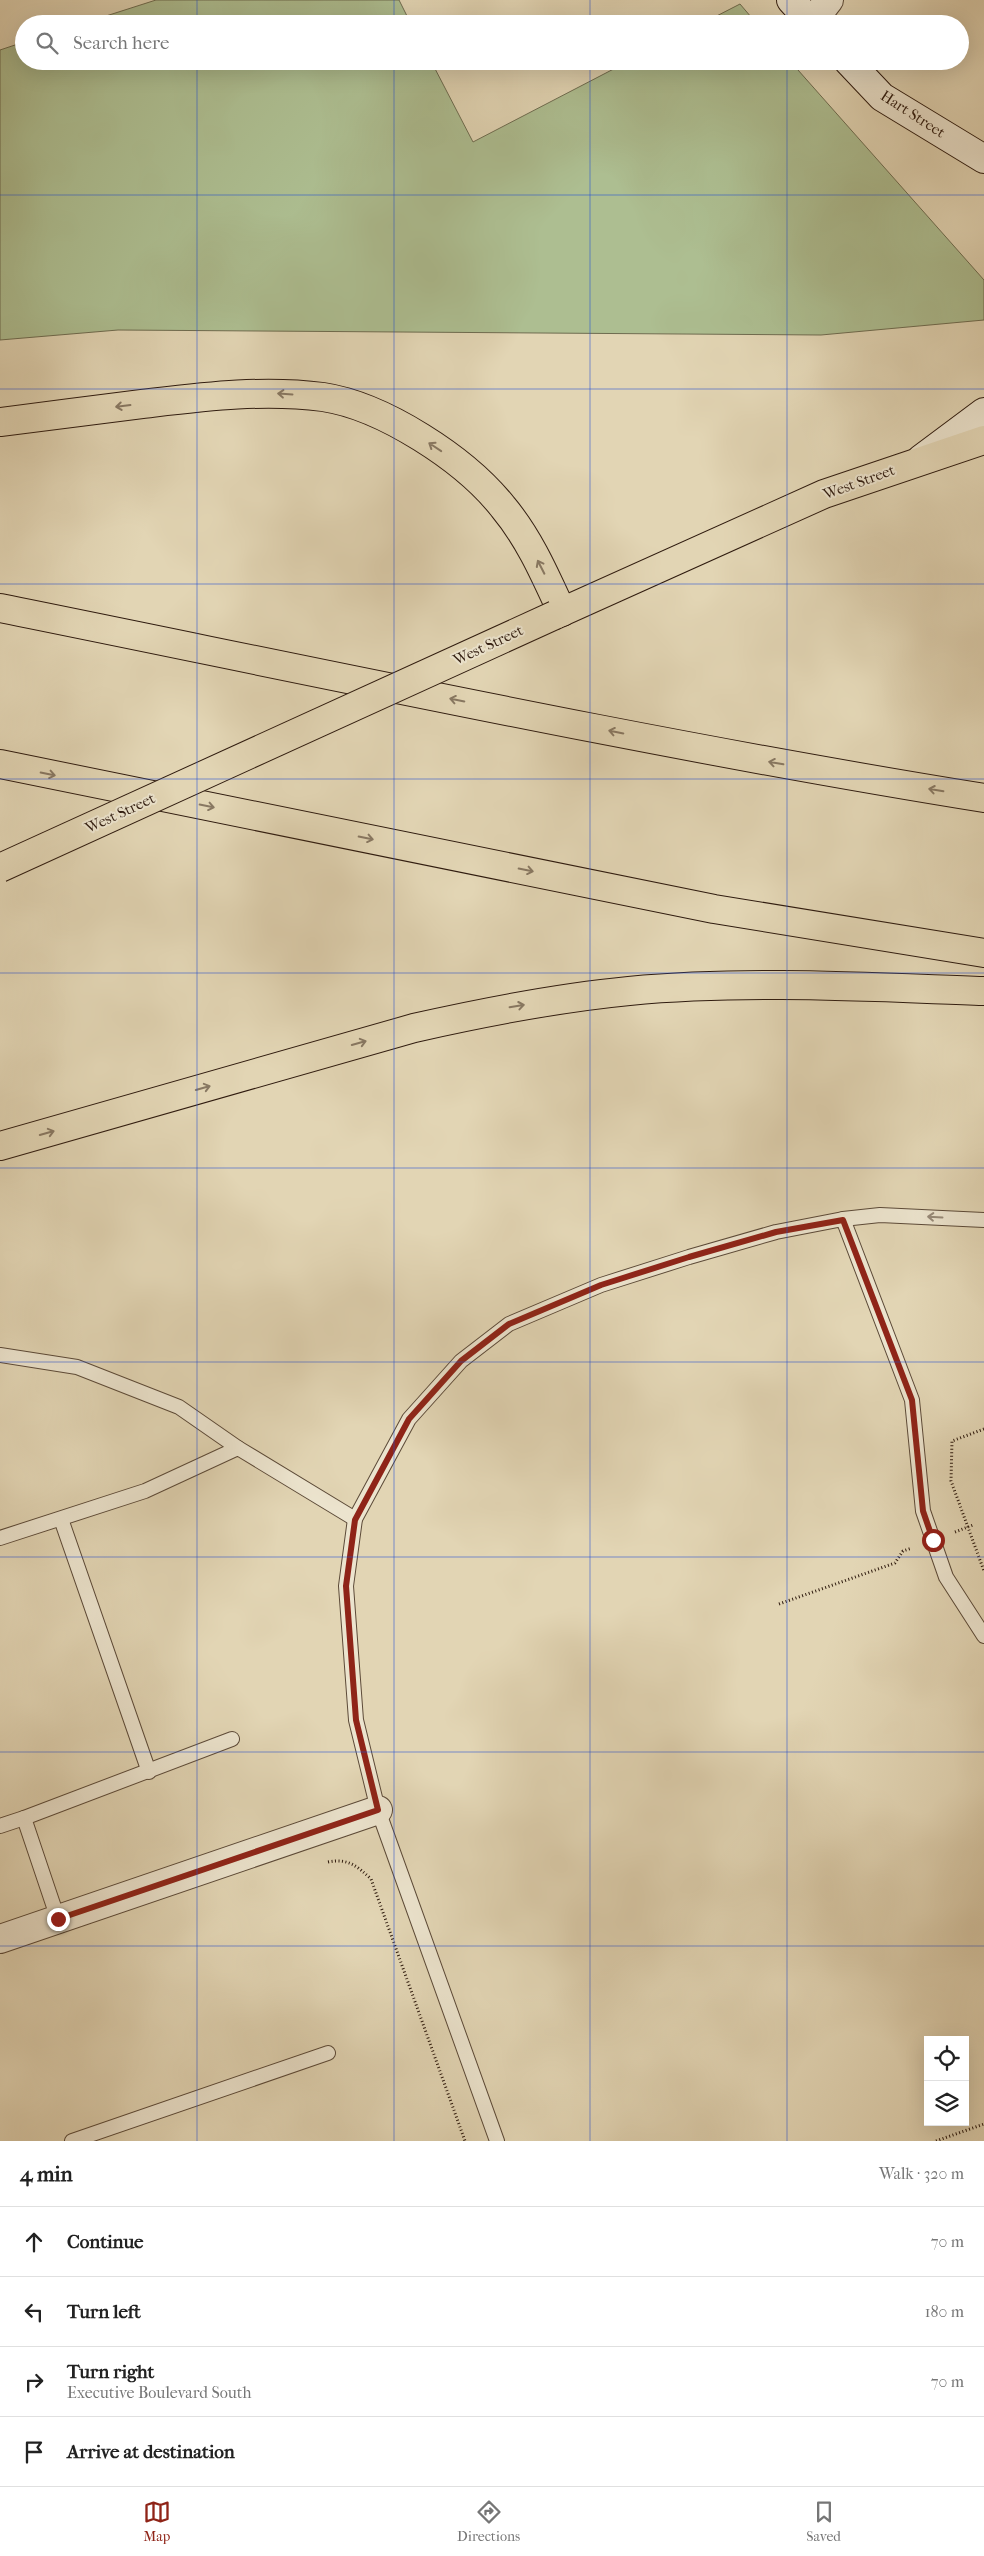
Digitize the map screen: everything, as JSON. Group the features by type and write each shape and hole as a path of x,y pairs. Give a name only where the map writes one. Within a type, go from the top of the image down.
{"main road":[{"path":"0,422 215,395 274,394 323,398 359,406 401,425 440,450 474,478 502,505 524,536 558,613"},
{"name":"West Street","path":"0,868 558,613 824,494 984,440"},
{"path":"0,608 670,743 984,798"},
{"path":"0,764 714,909 984,953"},
{"path":"0,1146 414,1028 483,1012 553,1000 630,991 700,987 776,986 984,991"}],"street":[{"path":"791,0 805,15"},
{"path":"818,15 829,0"},
{"name":"Hart Street","path":"856,70 882,97 984,158"},
{"path":"917,462 984,412"},
{"path":"0,1939 378,1810"}],"lane":[{"path":"497,2141 378,1810 356,1720 346,1586 355,1520 409,1419 461,1361 509,1324 601,1285 776,1232 880,1215 984,1220"},
{"path":"843,1220 912,1400 923,1511 946,1577 984,1636"},
{"path":"0,1355 77,1367 179,1407 238,1448 355,1520"},
{"path":"0,1538 144,1491 238,1448"},
{"path":"61,1519 149,1772"},
{"path":"0,1826 149,1772 232,1739"},
{"path":"24,1818 58,1919"},
{"path":"72,2141 328,2053"}],"path":[{"path":"984,1429 952,1440 951,1481 984,1571"},
{"path":"779,1604 896,1563 903,1551 973,1525"},
{"path":"320,1863 342,1859 357,1866 371,1879 465,2141"},
{"path":"936,2141 984,2124"}],"green space":[{"path":"156,0 399,0 406,15 109,15"},
{"path":"740,4 749,15 719,15"},
{"path":"15,45 15,70 436,70 473,142 612,70 798,70 984,280 984,320 821,335 118,330 0,340 0,50"}],"route":[{"path":"58,1919 378,1810 356,1720 346,1586 355,1520 409,1419 461,1361 509,1324 601,1285 689,1257 776,1232 843,1220 912,1400 923,1511 933,1540"}]}
